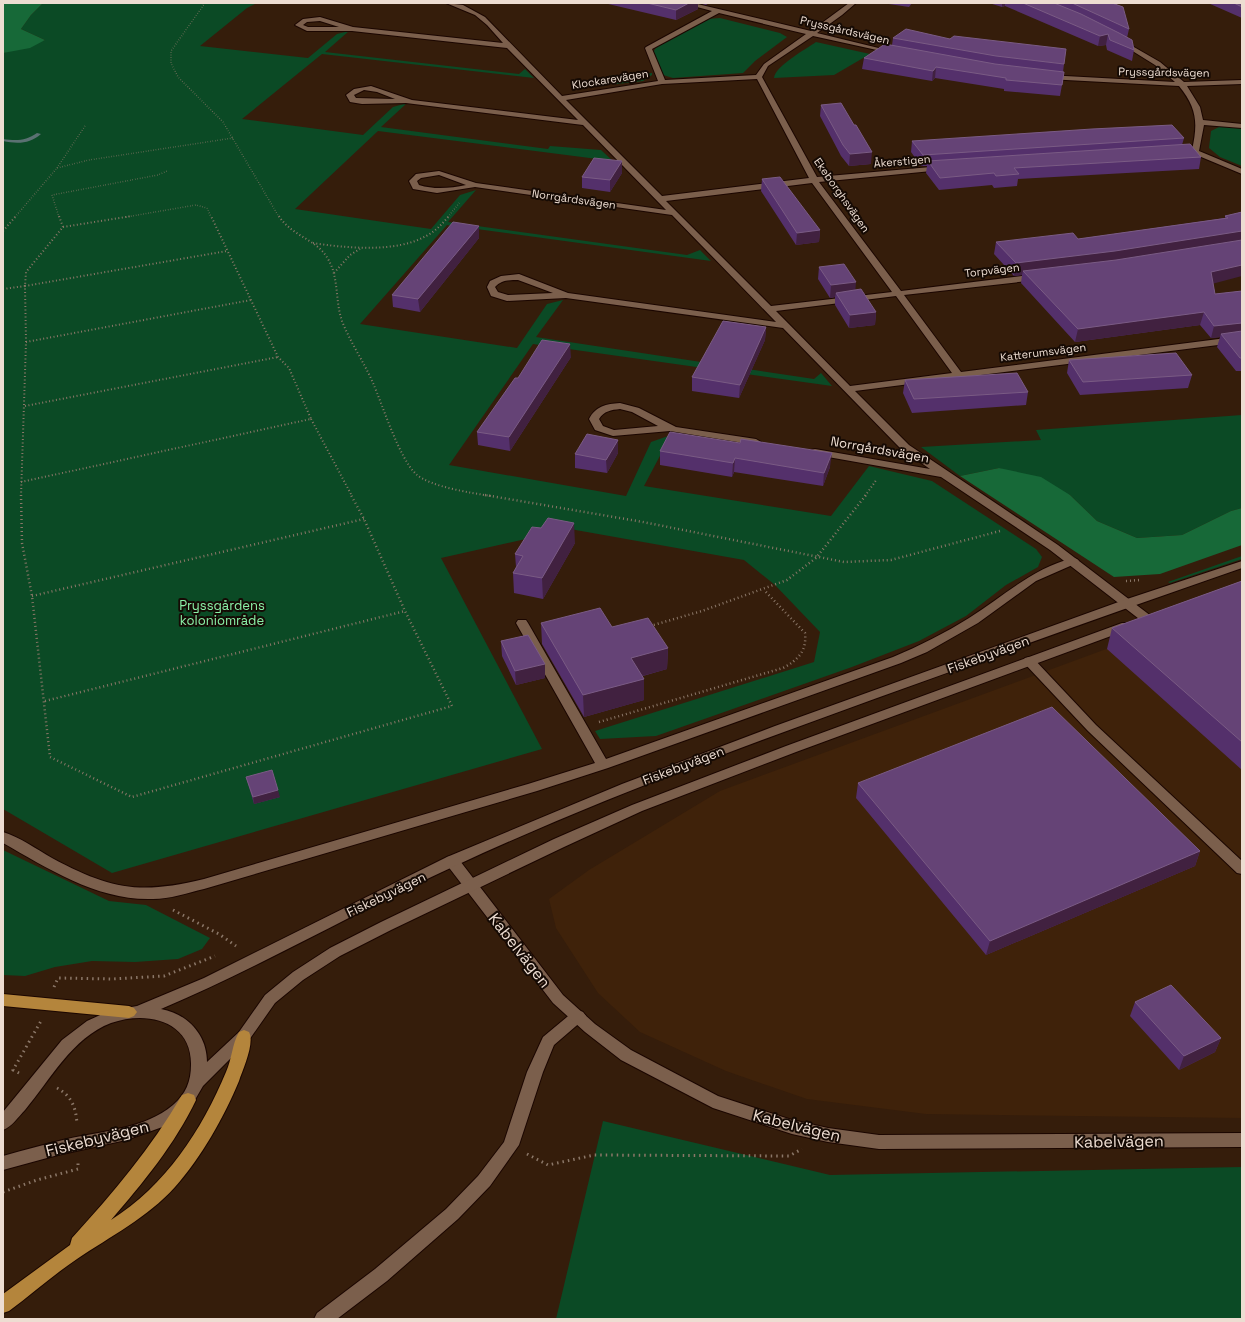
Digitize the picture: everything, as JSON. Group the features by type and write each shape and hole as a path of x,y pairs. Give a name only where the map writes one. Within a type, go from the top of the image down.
{"highway":[{"path":"3,1000 136,1011"},
{"path":"3,1305 70,1254 133,1215 169,1182 221,1104 239,1061 244,1036"},
{"path":"70,1254 122,1196 155,1155 188,1100"}],"street":[{"name":"Norrgårdsvägen","path":"449,3 477,12 486,20 509,46 587,123 673,213 905,447 942,475 1022,526 1073,561 1147,619"},
{"name":"Pryssgårdsvägen","path":"685,3 903,55"},
{"path":"759,77 761,71 766,65 840,14 853,3"},
{"name":"Klockarevägen","path":"662,82 648,48 718,11"},
{"path":"352,28 320,19 304,20 298,25 307,29 352,28 509,46"},
{"path":"1116,39 1154,62 1182,84 1196,106 1200,122 1195,152"},
{"name":"Pryssgårdsvägen","path":"1039,76 1089,81 1182,84 1242,82"},
{"name":"Klockarevägen","path":"562,98 662,82 759,77"},
{"name":"Ekeborghsvägen","path":"759,77 814,180 958,374"},
{"path":"409,101 372,89 360,90 350,95 353,100 362,102 409,101 587,123"},
{"path":"1200,122 1242,126"},
{"path":"1172,153 1195,152 1242,172"},
{"name":"Åkerstigen","path":"660,199 814,180 948,168"},
{"name":"Norrgårdsvägen","path":"475,185 466,188 427,190 416,187 413,181 419,176 439,173 475,185 673,213"},
{"name":"Torpvägen","path":"768,308 1044,276"},
{"path":"566,296 519,277 504,278 493,283 491,287 494,294 507,298 566,296 786,326"},
{"name":"Katterumsvägen","path":"847,389 1242,339"},
{"path":"672,428 639,411 624,406 616,406 601,410 594,419 595,424 599,428 614,433 672,428 766,444"},
{"name":"Norrgårdsvägen","path":"805,450 942,475"},
{"path":"3,837 79,878 108,889 153,894 204,884 532,788 603,765 898,660 974,620 1032,579 1048,570 1073,561"},
{"name":"Fiskebyvägen","path":"3,1123 39,1081 60,1051 75,1036 94,1024 136,1011 209,982 452,861 541,822 708,755 1128,603 1242,564"},
{"name":"Fiskebyvägen","path":"198,1081 244,1036 270,999 304,972 335,952 373,932 637,808 747,765 1161,614"},
{"path":"522,623 603,765"},
{"path":"1029,661 1092,728 1242,869"},
{"name":"Kabelvägen","path":"452,861 558,999 626,1055 713,1101 792,1127 828,1136 879,1142 945,1143 1242,1140"},
{"name":"Fiskebyvägen","path":"3,1163 137,1131 159,1122 175,1113 188,1100 198,1081 201,1064 198,1047 191,1033 178,1022 162,1014 136,1011"},
{"path":"323,1319 452,1214 484,1181 511,1145 548,1041 578,1016"}],"path":[{"path":"205,3 171,50 171,63 178,77 223,122 283,223 291,231 312,243 328,258 334,273 342,320 372,383 405,459 416,474 427,480 470,493 643,522 816,558 844,562 891,560 1022,526"},
{"path":"3,232 57,168 85,126"},
{"path":"57,168 89,160 233,138"},
{"path":"63,227 52,195 158,175 167,171"},
{"path":"312,243 360,248 382,247 425,237 435,231 475,185"},
{"path":"196,205 207,208 278,356 289,368 311,419 364,519 405,611 452,706 132,797 50,757 45,701 32,596 22,543 21,482 25,406 25,286 26,272 63,227 196,205"},
{"path":"334,273 350,255 360,248"},
{"path":"3,290 227,251"},
{"path":"26,342 251,300"},
{"path":"25,406 278,356"},
{"path":"21,482 311,419"},
{"path":"642,628 764,590 787,580 816,558 858,506 887,464"},
{"path":"32,596 364,519"},
{"path":"581,727 783,668 797,661 805,650 807,640 805,633 764,590"},
{"path":"45,701 405,611"},
{"path":"153,894 162,905 220,934 236,946 230,949"},
{"path":"58,978 112,979 164,976 216,956"},
{"path":"3,1192 37,1180 78,1169 77,1110 66,1092 13,1070 38,1029"},
{"path":"511,1145 548,1165 594,1155 789,1156 828,1136"}],"shaded area":[{"path":"1242,599 1242,1118 926,1114 807,1099 726,1071 640,1032 598,993 556,928 549,899 589,870 720,791"}],"green space":[{"path":"3,3 43,3 31,15 21,29 45,40 30,48 3,53"},
{"name":"Pryssgårdens koloniområde","path":"43,3 257,3 247,8 200,46 308,58 337,34 349,31 325,52 519,74 525,69 534,78 322,54 242,119 363,135 393,107 407,103 381,127 548,149 550,146 601,150 613,161 378,131 295,209 431,229 460,195 476,190 448,222 687,255 700,250 711,261 447,225 360,324 517,348 547,304 563,300 536,337 814,379 821,373 832,386 533,344 449,465 626,496 651,442 671,435 644,486 831,516 869,466 932,481 1036,549 1042,557 1038,567 1006,585 966,616 919,641 852,667 656,736 600,739 595,731 814,662 820,632 775,585 744,560 570,529 441,558 542,749 112,873 3,809 3,53 45,40 21,29 31,15"},
{"path":"720,18 780,33 787,37 755,61 743,73 673,78 663,75 653,53 656,47 707,19"},
{"path":"816,42 870,54 834,75 774,78 776,73 785,63"},
{"path":"652,73 652,75 643,81 617,84 608,76"},
{"path":"1221,126 1242,127 1242,166 1220,157 1209,148 1211,131"},
{"path":"1242,415 1242,508 1231,511 1182,535 1137,538 1097,521 1070,495 999,468 960,476 921,447 1041,440 1036,430"},
{"path":"999,468 1041,477 1070,495 1097,521 1137,538 1182,535 1231,511 1242,508 1242,545 1160,574 1114,577 960,476"},
{"path":"1242,556 1242,559 1170,583 1168,582"},
{"path":"3,850 109,901 146,905 210,938 202,949 178,959 135,962 92,961 55,967 25,976 3,975"},
{"path":"603,1121 830,1175 1242,1167 1242,1319 556,1319"}],"building":[{"path":"647,3 689,3 676,10"},
{"path":"1023,3 1054,3 1081,14 1132,40 1134,50 1110,40 1108,34 1100,36"},
{"path":"1072,3 1112,3 1123,7 1129,29"},
{"path":"1234,3 1242,3 1242,7"},
{"path":"906,29 950,39 954,36 1066,49 1064,64 996,56 893,38"},
{"path":"885,44 995,64 1064,72 1062,85 1006,80 1006,78 936,67 933,71 864,58"},
{"path":"841,103 872,152 850,154 843,145 821,105"},
{"path":"1172,125 1184,138 923,155 912,141 1092,129"},
{"path":"1190,144 1201,157 1014,168 1019,174 996,176 994,173 940,178 928,161"},
{"path":"594,158 622,161 610,180 582,177"},
{"path":"780,177 820,230 797,233 762,179"},
{"path":"1242,212 1242,231 1115,251 1016,263 996,242 1073,233 1078,239 1228,218 1225,216"},
{"path":"453,222 479,226 418,299 392,295"},
{"path":"1242,240 1242,265 1211,272 1215,294 1242,291 1242,323 1214,326 1204,312 1078,329 1023,271 1116,260"},
{"path":"844,264 856,282 831,285 819,267"},
{"path":"861,289 876,312 850,315 836,293"},
{"path":"723,321 766,327 740,385 692,377"},
{"path":"1242,331 1242,358 1240,358 1221,334"},
{"path":"542,340 570,344 509,437 477,432 515,378 518,378"},
{"path":"1176,353 1192,375 1083,382 1069,360"},
{"path":"1017,373 1028,392 914,399 905,380"},
{"path":"670,432 740,443 741,439 832,453 824,473 735,458 733,463 660,451"},
{"path":"587,434 618,440 606,460 575,454"},
{"path":"548,518 574,523 542,578 513,573 523,556 515,554 532,527 541,528"},
{"path":"1242,581 1242,742 1112,628"},
{"path":"600,608 612,627 648,618 668,648 631,658 644,679 583,695 541,623"},
{"path":"528,635 545,664 515,671 501,641"},
{"path":"1052,707 1200,851 990,941 858,783"},
{"path":"272,770 278,790 253,797 246,777"},
{"path":"1171,985 1221,1038 1184,1056 1135,1002"}],"waterway":[{"path":"3,140 22,142 39,134"}]}
